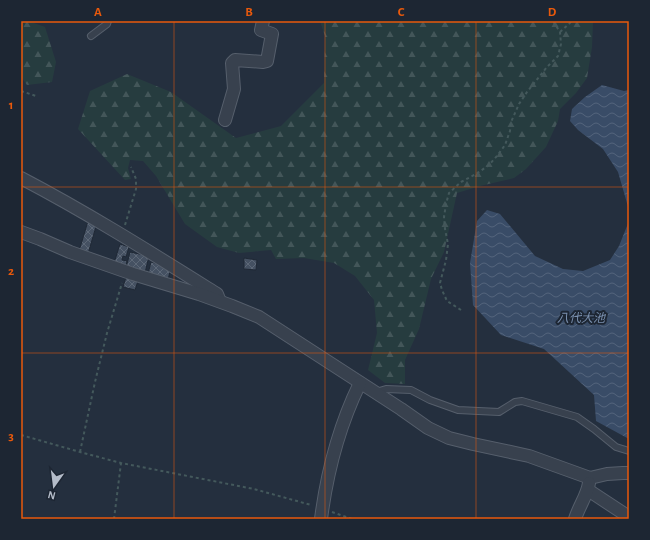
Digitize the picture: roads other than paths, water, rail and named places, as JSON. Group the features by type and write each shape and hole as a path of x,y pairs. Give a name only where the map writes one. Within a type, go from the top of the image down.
{"street":[{"path":"226,120 234,89 232,63 235,60 267,61 272,34 261,30 263,21"},
{"path":"21,178 42,189 217,294 220,301"},
{"path":"21,232 70,252 126,272 220,301 259,317 428,428 449,438 529,456 590,478 607,474 623,472 629,473"},
{"path":"321,514 325,490 339,434 360,383"},
{"path":"575,519 577,511 588,490 590,478"},
{"path":"588,490 629,517"}],"lane":[{"path":"91,36 108,21"},
{"path":"375,392 386,389 411,390 430,400 458,410 499,412 515,402 522,401 577,416 616,448 629,451"}],"water":[{"path":"602,85 624,91 629,90 629,210 618,172 603,149 578,130 570,121 572,109 585,97"},
{"name":"八代大池","path":"487,210 500,214 535,256 563,269 583,271 610,260 619,246 629,221 629,439 596,421 594,395 544,349 501,335 473,305 470,263 477,221"}]}
